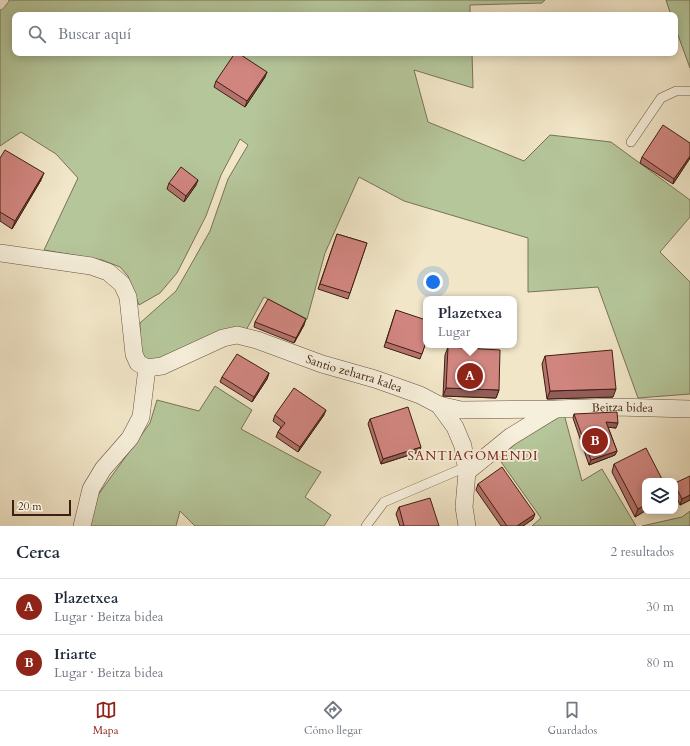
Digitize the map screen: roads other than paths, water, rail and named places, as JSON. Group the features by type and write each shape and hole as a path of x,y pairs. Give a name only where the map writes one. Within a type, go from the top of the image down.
{"street":[{"path":"0,253 91,266 108,272 122,284 128,297 134,354 138,363 147,368 141,417 130,438 103,469 91,489 82,526"},
{"name":"Santio zeharra kalea","path":"147,368 162,366 223,338 237,335 257,340 322,364 375,379 420,395 439,405 455,427 463,446 466,470 464,507 467,526"},
{"name":"Beitza bidea","path":"439,405 461,410 616,407 690,409"},
{"path":"466,470 510,437 555,409"}],"lane":[{"path":"0,5 4,0"},
{"path":"631,142 661,98 676,91 690,91"},
{"path":"366,526 384,502 466,470"}],"place":[{"name":"Plazetxea","path":"470,376"},
{"name":"Iriarte","path":"595,441"}],"district":[{"name":"SANTIAGOMENDI","path":"473,455"}]}
